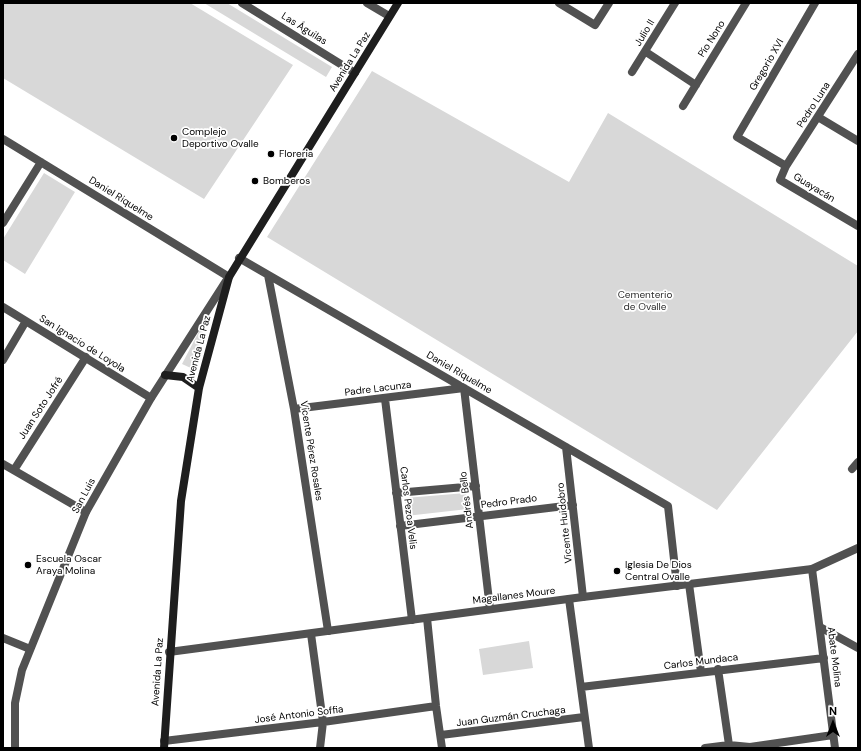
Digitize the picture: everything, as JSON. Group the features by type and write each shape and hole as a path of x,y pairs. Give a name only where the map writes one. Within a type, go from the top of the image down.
{"main road":[{"name":"Avenida La Paz","path":"164,745 169,652 181,501 199,388 229,277 239,258 398,3"},
{"path":"166,375 183,378 199,388"}],"street":[{"name":"Las Águilas","path":"242,3 355,73"},
{"path":"366,3 390,16"},
{"path":"559,3 595,25 609,3"},
{"name":"Julio II","path":"632,72 646,52 675,3"},
{"name":"Pío Nono","path":"683,106 746,3"},
{"name":"Gregorio XVI","path":"737,137 815,3"},
{"path":"646,52 696,85"},
{"name":"Pedro Luna","path":"786,166 858,56"},
{"path":"818,117 858,141"},
{"name":"Guayacán","path":"737,137 786,166 780,180 858,226"},
{"name":"Daniel Riquelme","path":"3,139 229,277"},
{"path":"3,223 41,162"},
{"name":"Daniel Riquelme","path":"239,258 668,506 677,586"},
{"name":"Vicente Pérez Rosales","path":"268,275 294,409 328,631"},
{"name":"San Luis","path":"15,748 17,692 22,670 86,512 151,398 229,277"},
{"name":"San Ignacio de Loyola","path":"3,307 151,398"},
{"path":"3,360 26,321"},
{"name":"Juan Soto Jofré","path":"14,470 86,357"},
{"name":"Padre Lacunza","path":"294,409 385,399 464,388"},
{"name":"Andrés Bello","path":"464,388 490,609"},
{"name":"Carlos Pezoa Velis","path":"385,399 412,620"},
{"name":"Vicente Huidobro","path":"566,447 583,597"},
{"path":"852,469 858,462"},
{"path":"3,464 86,512"},
{"name":"Pedro Prado","path":"396,493 476,486"},
{"name":"Pedro Prado","path":"400,526 573,505"},
{"name":"Magallanes Moure","path":"169,652 490,609 812,569 858,548"},
{"name":"Abate Molina","path":"812,569 835,748"},
{"path":"689,584 701,672"},
{"path":"569,599 589,748"},
{"path":"427,618 442,748"},
{"path":"820,626 858,648"},
{"path":"311,634 323,722 320,748"},
{"path":"3,638 30,649"},
{"name":"Carlos Mundaca","path":"581,687 824,658"},
{"path":"718,670 729,745"},
{"name":"José Antonio Soffia","path":"164,745 436,706"},
{"name":"Juan Guzmán Cruchaga","path":"441,736 584,718"},
{"path":"705,748 729,745 750,748 834,736"}],"green space":[{"name":"Complejo Deportivo Ovalle","path":"3,3 190,3 293,65 204,199 3,78"},
{"path":"204,3 227,3 332,67 326,77"},
{"name":"Cementerio de Ovalle","path":"372,71 569,182 608,113 858,266 858,331 717,510 267,237"},
{"path":"44,173 75,192 25,274 3,260 3,239"},
{"path":"208,314 193,369 182,364"},
{"path":"466,493 468,509 406,516 405,498"},
{"path":"529,641 533,668 483,675 479,649"}],"place":[{"name":"Complejo Deportivo Ovalle","path":"174,138"},
{"name":"Floreria","path":"271,154"},
{"name":"Bomberos","path":"255,181"},
{"name":"Escuela Oscar Araya Molina","path":"28,565"},
{"name":"Iglesia De Dios Central Ovalle","path":"617,571"}]}
